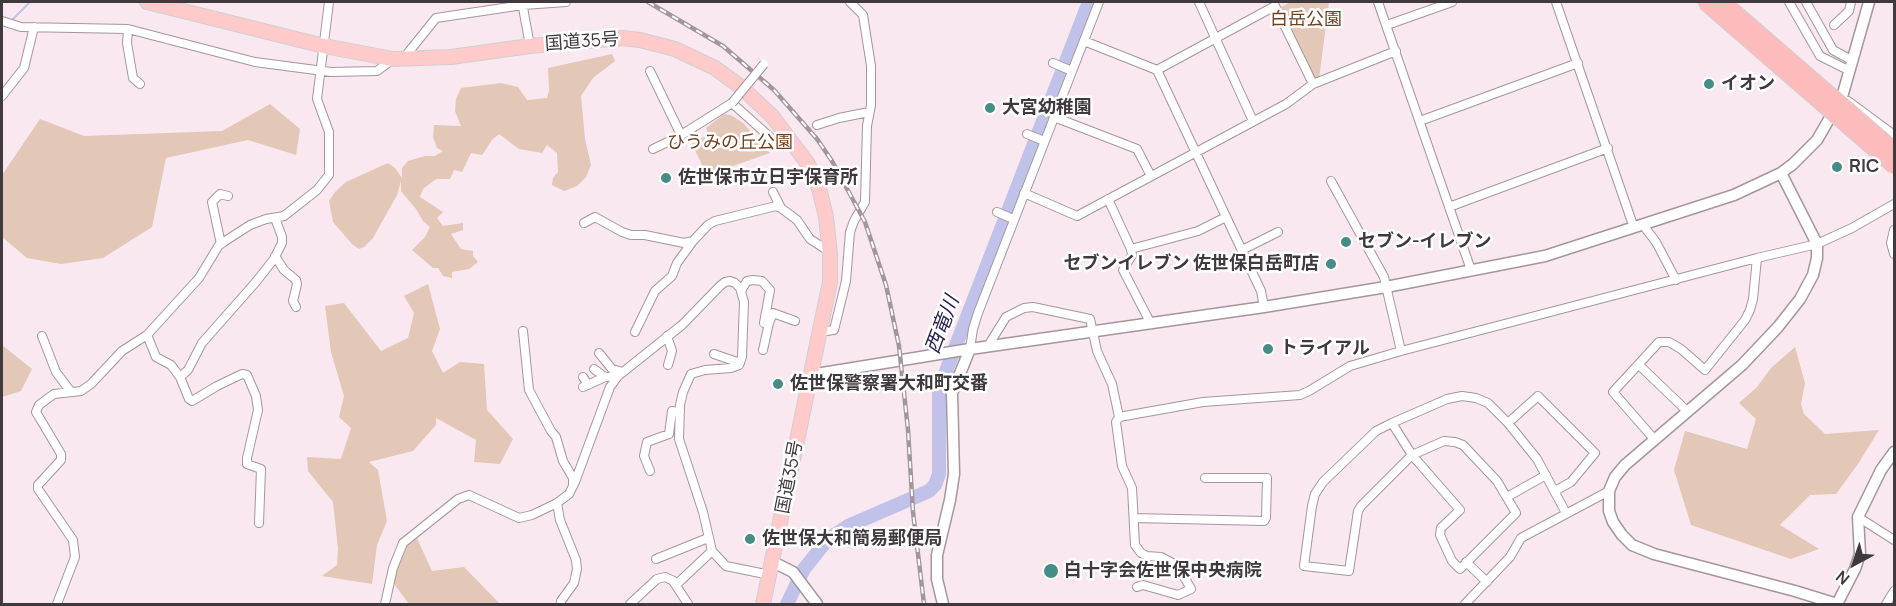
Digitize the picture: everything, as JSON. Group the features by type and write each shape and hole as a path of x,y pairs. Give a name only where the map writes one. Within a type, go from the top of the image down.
{"highway":[{"name":"国道35号","path":"147,2 324,45 398,59 451,57 530,46 622,38 675,49 715,68 741,87 772,116 808,164 819,188 826,217 830,252 830,282 763,604"},
{"path":"1705,2 1894,166"},
{"path":"1723,2 1894,150"}],"street":[{"path":"57,604 75,557 73,540 38,489 38,485 60,460 61,454 36,412 42,401 54,394 81,391 91,384 122,351 147,335 198,278 221,243 250,225 284,216 302,204 317,190 328,175 329,132 317,99 328,2"},
{"path":"5,23 34,27 128,29 255,62 321,71 377,71 398,59 436,18 523,3 566,2"},
{"path":"819,332 834,330 846,281 850,232 866,202 871,66 863,15 850,2"},
{"path":"943,604 937,579 937,555 954,474 952,393 964,350 1012,219 1024,193 1042,141 1054,117 1069,70 1100,2"},
{"path":"1199,2 1253,121"},
{"path":"1378,2 1471,270"},
{"path":"1387,26 1452,2"},
{"path":"1556,2 1608,148 1639,226 1656,242 1676,279"},
{"path":"1714,2 1894,135"},
{"path":"1789,2 1820,56 1851,66"},
{"path":"1806,2 1833,50 1851,66"},
{"path":"1834,26 1848,11 1851,2"},
{"path":"810,375 1386,287 1545,256 1734,195 1781,173 1817,140 1842,97 1869,2"},
{"path":"523,3 530,46"},
{"path":"1157,70 1276,3 1313,84"},
{"path":"2,96 24,68 34,27"},
{"path":"128,29 127,42 133,78 140,84"},
{"path":"1084,41 1157,70 1261,291 1264,307"},
{"path":"1024,193 1077,216 1286,104 1313,84 1396,51"},
{"path":"1420,121 1578,63"},
{"path":"652,149 681,135 732,103 764,64"},
{"path":"1054,64 1069,70"},
{"path":"650,71 681,135"},
{"path":"732,103 780,146 796,146"},
{"path":"817,124 869,112"},
{"path":"1054,117 1137,149 1151,176"},
{"path":"1028,135 1042,141"},
{"path":"1449,207 1608,148"},
{"path":"1781,173 1817,244 1813,275 1800,299 1778,327 1742,365 1654,439 1615,477 1609,491 1609,511 1612,522 1632,545 1654,554 1837,604 1855,570 1860,554 1858,517 1881,470 1894,452"},
{"path":"1331,181 1384,277 1401,351"},
{"path":"773,192 781,208 797,220 810,239 830,252"},
{"path":"221,243 212,202 220,194 228,196"},
{"path":"1108,199 1131,249 1132,255 1123,270 1151,324"},
{"path":"1119,417 1203,402 1300,395 1350,366 1401,351 1817,244 1852,228 1894,204"},
{"path":"636,332 655,291 672,276 677,263 708,225 764,208 781,208"},
{"path":"998,213 1012,219"},
{"path":"584,223 595,217 632,235 645,234 674,242 693,241"},
{"path":"180,377 188,370 202,343 255,283 275,256 282,243 282,237 275,218"},
{"path":"1131,249 1198,231 1226,218"},
{"path":"1894,230 1891,243 1894,254"},
{"path":"1242,250 1278,232"},
{"path":"275,256 284,270 296,280 293,301 296,306"},
{"path":"1654,439 1613,392 1659,342 1669,342 1681,349 1705,369 1745,320 1750,310 1756,258"},
{"path":"741,291 747,281 762,281 770,291 764,322 770,323"},
{"path":"385,604 393,568 403,543 458,499 469,495 519,518 532,515 557,503 569,494 610,387 621,374 682,325 725,282 735,283 741,291 744,309 742,357 740,363 731,368 705,370 691,374 683,392 679,439 703,512 712,551 717,558 726,566 772,568 793,572 817,604"},
{"path":"988,346 1006,317 1024,308 1033,307 1090,320 1097,351 1112,384 1119,417 1116,422 1122,466 1132,488 1136,545 1141,553 1168,559 1178,566 1191,589 1178,595 1143,585 1137,587"},
{"path":"762,350 773,313 795,321"},
{"path":"523,331 529,390 556,437 563,461 573,478 573,486"},
{"path":"147,335 156,357 171,365 192,401 217,386 242,374 246,375 256,396 258,410 247,458 247,464 261,469 258,523"},
{"path":"42,336 56,372 71,392"},
{"path":"667,336 672,351 668,365"},
{"path":"599,353 612,369 621,374"},
{"path":"714,354 740,363"},
{"path":"1638,365 1687,411"},
{"path":"594,369 604,377"},
{"path":"584,383 621,374"},
{"path":"1392,423 1412,455 1460,510 1442,528 1440,535 1452,561 1460,569 1516,513 1497,482 1463,445 1444,441 1412,455 1361,506 1358,511 1350,571 1304,566 1315,494 1323,482 1366,440 1392,423 1447,399 1462,396 1488,403 1508,423 1537,459 1566,513"},
{"path":"1508,423 1538,396 1595,453 1571,482 1555,491"},
{"path":"650,471 644,456 647,442 669,434 672,411 680,412"},
{"path":"1507,496 1546,475"},
{"path":"1134,518 1264,521 1267,478 1205,478"},
{"path":"1465,604 1510,556 1521,538 1609,491"},
{"path":"557,503 560,520 576,560 577,569 574,583 561,601"},
{"path":"1858,517 1894,540"},
{"path":"656,559 708,538"},
{"path":"630,604 657,579 664,577 678,583 712,551"},
{"path":"1466,562 1487,582"},
{"path":"673,580 688,604"},
{"path":"1886,604 1894,591"}],"green space":[{"name":"白岳公園","path":"1291,2 1329,2 1319,79 1314,80 1279,8"},
{"path":"612,54 615,61 593,78 581,96 585,139 591,165 586,177 577,186 564,191 552,185 553,178 558,172 557,153 547,145 542,153 519,149 499,134 482,155 471,153 462,172 454,170 450,179 436,179 423,189 420,197 443,212 437,218 443,226 463,223 463,230 451,234 461,249 473,251 473,256 478,262 469,269 452,272 452,278 443,276 438,268 433,268 412,250 425,237 430,227 401,191 401,181 397,195 373,238 364,247 359,249 352,244 333,222 329,201 346,182 388,163 402,178 402,168 408,161 425,156 435,156 443,151 437,148 433,137 434,125 461,126 455,111 456,99 461,88 501,83 518,87 527,100 547,98 548,68"},
{"path":"270,104 300,129 296,155 248,140 166,158 152,227 103,258 61,264 27,258 2,237 2,175 40,119 84,136 222,131"},
{"name":"ひうみの丘公園","path":"724,114 731,115 743,123 770,153 707,175 692,144 709,134 706,128"},
{"path":"428,284 440,329 432,351 443,373 460,362 484,364 487,410 513,439 500,464 474,462 476,440 436,418 436,425 413,451 369,462 378,470 387,521 377,545 372,584 322,576 337,565 338,549 333,502 308,471 307,457 341,459 351,428 339,417 344,396 331,352 325,306 344,303 381,351 408,338 414,313 404,296"},
{"path":"2,345 32,369 21,391 2,397"},
{"path":"1795,347 1805,383 1801,404 1804,414 1825,434 1879,430 1836,494 1810,495 1780,525 1819,549 1791,559 1691,525 1674,470 1685,431 1747,449 1756,419 1739,403 1757,387 1771,368"},
{"path":"416,536 432,571 464,567 500,604 409,604 392,581 407,539"}],"waterway":[{"path":"10,22 30,2"},
{"name":"西竜川","path":"787,604 804,569 828,539 848,526 929,491 935,485 939,474 939,394 943,379 1089,2"}],"railway":[{"path":"648,2 723,46 774,90 817,139 832,161 865,222 886,285 899,346 908,430 913,512 924,604"}],"place":[{"name":"イオン","path":"1709,84"},
{"name":"大宮幼稚園","path":"990,108"},
{"name":"RIC","path":"1837,167"},
{"name":"佐世保市立日宇保育所","path":"666,178"},
{"name":"セブン-イレブン","path":"1346,242"},
{"name":"セブンイレブン 佐世保白岳町店","path":"1331,264"},
{"name":"トライアル","path":"1268,349"},
{"name":"佐世保警察署大和町交番","path":"778,384"},
{"name":"佐世保大和簡易郵便局","path":"750,539"},
{"name":"白十字会佐世保中央病院","path":"1051,571"}]}
